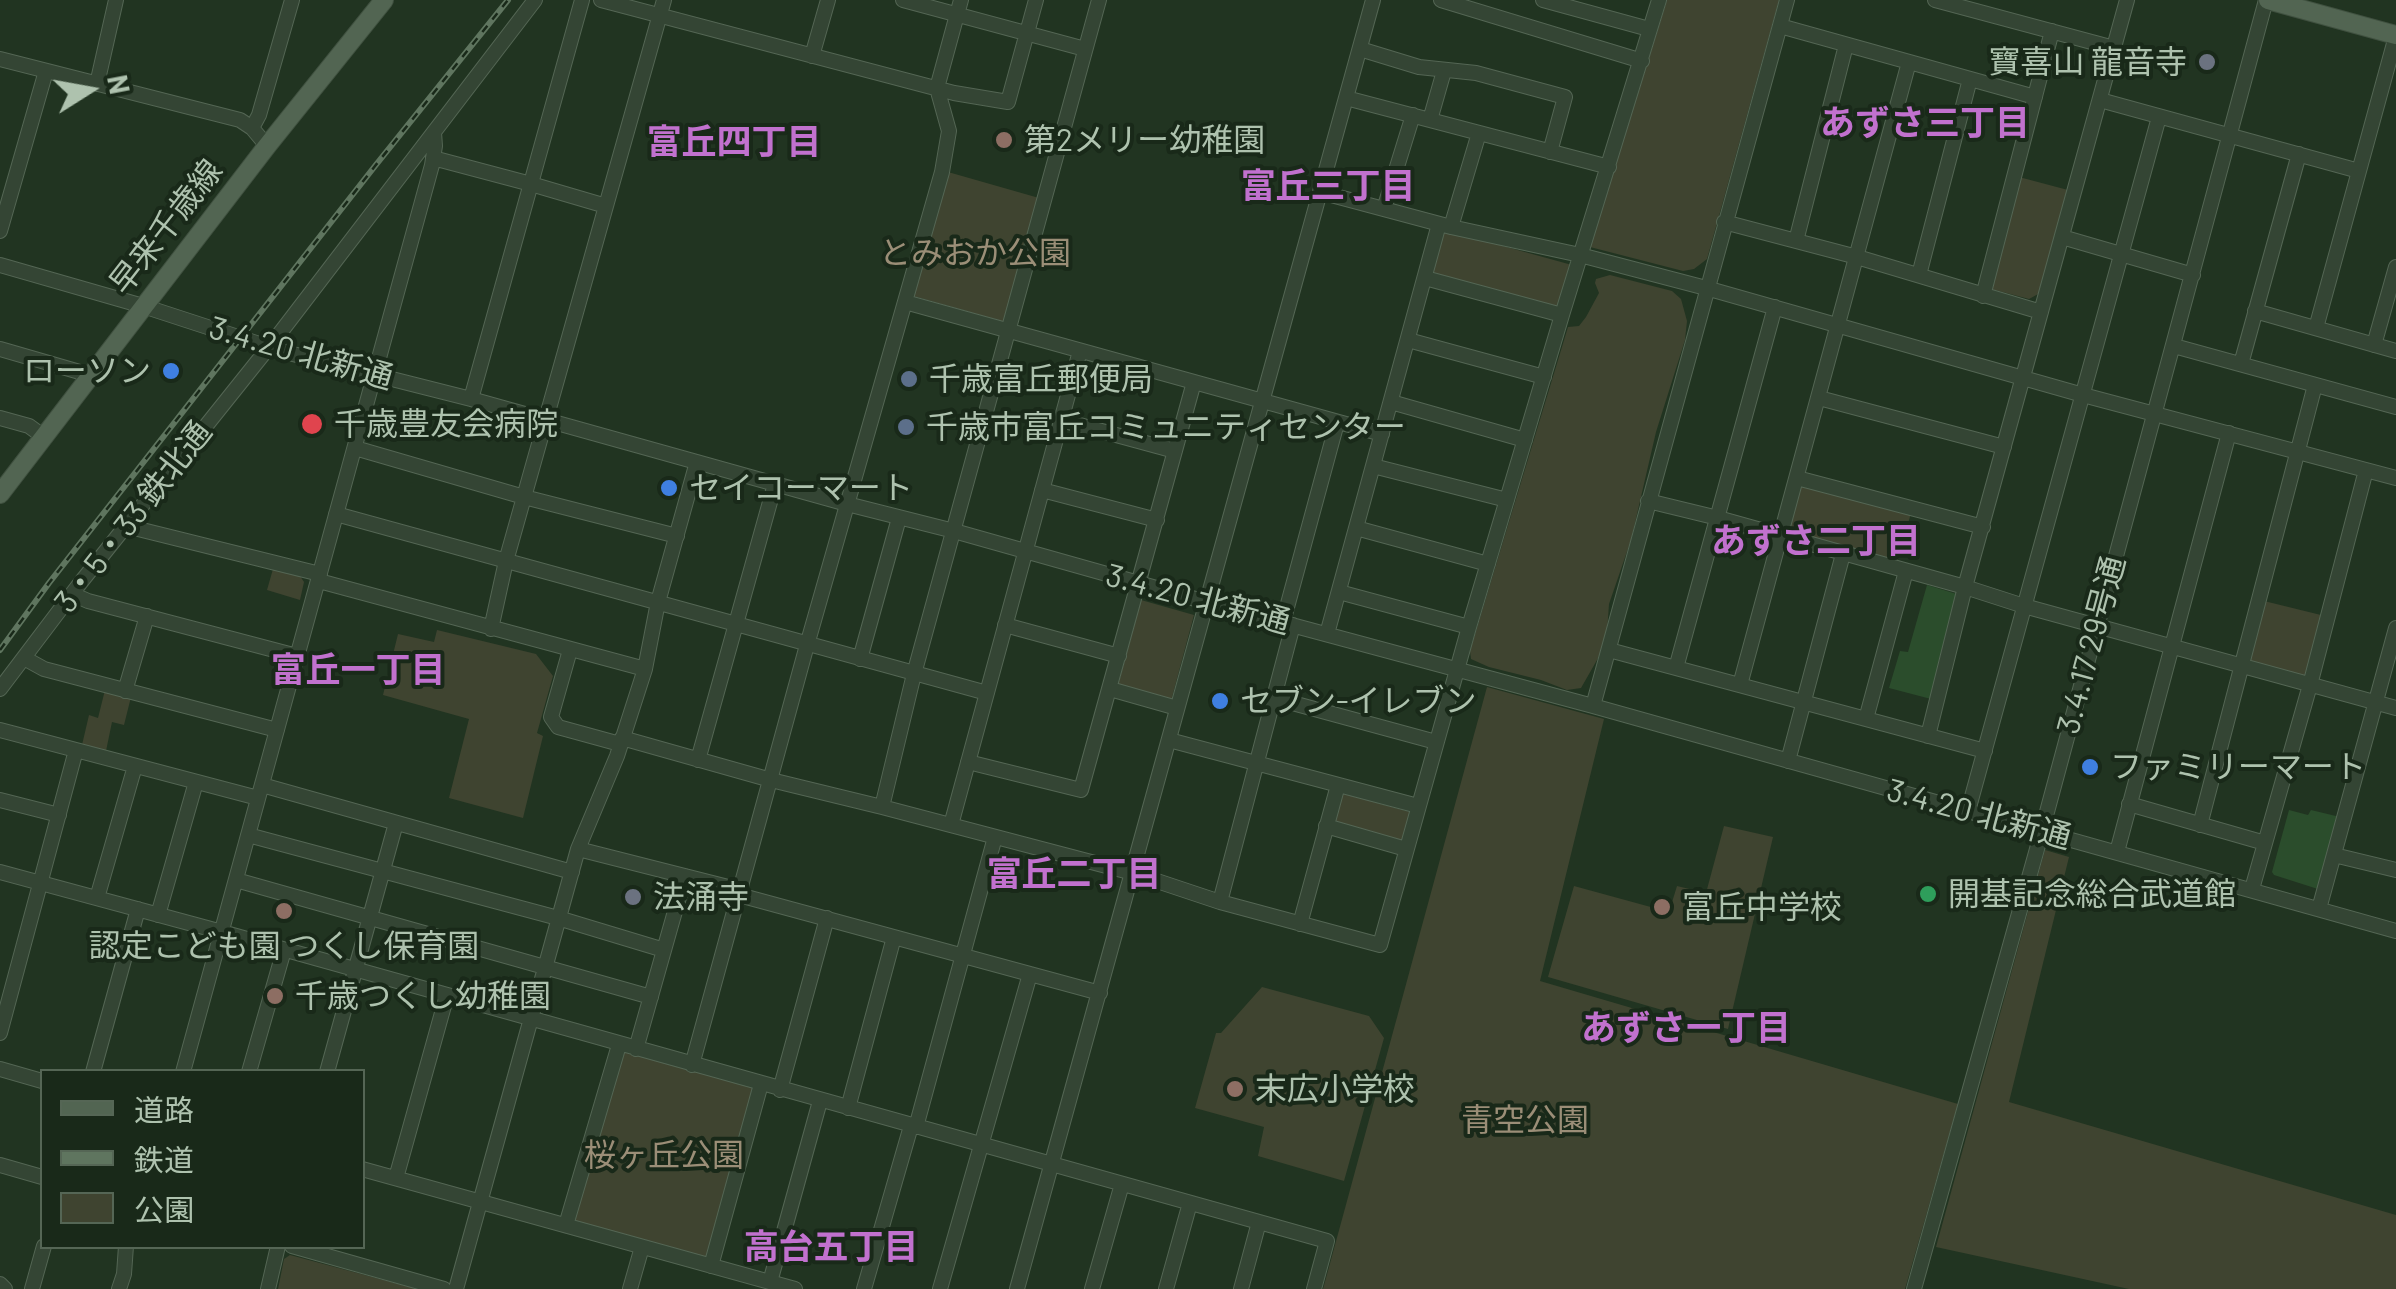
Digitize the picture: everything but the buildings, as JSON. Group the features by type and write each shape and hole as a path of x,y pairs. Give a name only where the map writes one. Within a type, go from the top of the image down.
{"main road":[{"name":"早来千歳線","path":"1,491 384,0"},
{"path":"2267,0 2396,36"}],"street":[{"path":"97,84 116,0"},
{"path":"252,128 292,0"},
{"name":"3・5・33 鉄北通","path":"0,689 535,0"},
{"path":"471,400 582,0"},
{"path":"601,0 662,8 812,56 1008,102 1036,0"},
{"path":"812,56 828,0"},
{"path":"903,0 1085,49"},
{"path":"692,1065 942,172 949,131 937,88 961,0"},
{"path":"882,807 914,674 1098,0"},
{"path":"1017,1289 1374,0"},
{"path":"1441,0 1642,61"},
{"path":"1543,0 1582,5 1650,29"},
{"path":"570,650 551,718 558,727 1133,873 1220,902 1380,945 1469,627 1660,0"},
{"path":"1593,706 1787,0"},
{"path":"1935,0 1970,4 2114,48"},
{"path":"1928,736 2126,0"},
{"name":"3.4.17 29号通","path":"1914,1289 2267,0"},
{"path":"491,629 544,420 662,8"},
{"path":"1780,26 2036,97"},
{"path":"1983,296 2052,31"},
{"path":"2316,328 2396,36"},
{"path":"1796,240 1846,45"},
{"path":"1360,49 1418,67 1476,73 1565,98 1550,152"},
{"path":"0,59 240,120 267,146"},
{"path":"1740,686 1909,62"},
{"path":"0,231 46,70"},
{"path":"1430,120 1444,71"},
{"path":"1919,275 1970,79"},
{"path":"2379,97 2396,102"},
{"path":"1346,98 1609,167"},
{"path":"2100,100 2358,171"},
{"path":"1384,209 1413,115"},
{"path":"1968,811 2159,117"},
{"path":"185,1069 433,158 434,132"},
{"path":"1327,634 1425,278 1480,133"},
{"path":"2241,364 2299,154"},
{"path":"433,158 606,206"},
{"path":"1320,192 1706,288 2396,478"},
{"path":"1724,222 2041,312"},
{"path":"2062,237 2193,275"},
{"name":"3.4.20 北新通","path":"0,266 143,306 268,347 1593,706 2396,930"},
{"path":"2374,344 2396,267"},
{"path":"1425,278 1562,315"},
{"path":"904,302 1382,434"},
{"path":"1676,668 1774,307"},
{"path":"2255,312 2396,350"},
{"path":"1408,340 1544,376"},
{"path":"2174,346 2396,407"},
{"path":"0,348 90,375"},
{"path":"952,825 1080,351"},
{"path":"968,762 1081,790 1194,382"},
{"path":"2200,824 2315,385"},
{"path":"1819,398 2004,448"},
{"path":"1391,402 1525,440"},
{"path":"0,418 29,426 44,437"},
{"path":"1061,420 1176,451"},
{"path":"1220,902 1274,698 1288,623 1337,423"},
{"path":"2117,852 2230,433"},
{"path":"354,448 676,536"},
{"path":"456,1289 578,849 645,669 658,602 696,462"},
{"path":"1373,466 1507,500"},
{"path":"2252,889 2366,470"},
{"path":"1798,478 1982,526"},
{"path":"698,760 775,484"},
{"path":"1042,490 1157,520"},
{"path":"1648,501 2396,708"},
{"path":"336,514 987,693"},
{"path":"860,660 899,518"},
{"path":"126,526 645,669"},
{"path":"1356,528 1488,564"},
{"path":"1788,761 1843,554"},
{"path":"1866,719 1906,571"},
{"path":"1339,592 1469,627"},
{"path":"72,594 298,656"},
{"path":"126,690 147,616"},
{"path":"1005,625 1120,656"},
{"path":"2319,909 2396,628"},
{"path":"1608,650 1985,751"},
{"path":"24,658 44,669 277,730"},
{"path":"1110,688 1178,708"},
{"path":"1274,698 1436,742"},
{"path":"0,730 196,782 260,792 396,823 572,872"},
{"path":"1169,740 1418,806"},
{"path":"0,1033 76,750"},
{"path":"97,898 136,766"},
{"path":"158,915 196,782"},
{"path":"1300,924 1338,785"},
{"path":"0,800 59,815"},
{"path":"2129,804 2265,843"},
{"path":"327,1069 396,823"},
{"path":"1326,826 1406,849"},
{"path":"248,834 664,950"},
{"path":"864,1289 995,837"},
{"path":"578,849 1100,993"},
{"path":"2334,855 2396,870"},
{"path":"0,872 1327,1241 1314,1289"},
{"path":"636,1049 685,876"},
{"path":"236,880 650,997"},
{"path":"94,1069 138,909"},
{"path":"780,1090 827,918"},
{"path":"848,1108 894,936"},
{"path":"250,1069 284,950"},
{"path":"940,1289 1030,974"},
{"path":"396,1178 447,995"},
{"path":"566,1226 619,1044"},
{"path":"0,1069 40,1080"},
{"path":"711,1266 760,1084"},
{"path":"770,1282 820,1101"},
{"path":"0,1165 40,1176"},
{"path":"365,1170 795,1289"},
{"path":"1092,1289 1122,1184"},
{"path":"1166,1289 1190,1203"},
{"path":"1241,1289 1259,1222"},
{"path":"630,1289 642,1246"},
{"path":"32,1289 43,1249"},
{"path":"119,1289 126,1249"},
{"path":"268,1289 277,1249"},
{"path":"303,1249 444,1289"}],"green space":[{"path":"1667,0 1779,0 1707,259 1694,269 1683,271 1590,247"},
{"name":"とみおか公園","path":"948,172 1039,198 1005,322 913,296"},
{"path":"2019,177 2068,190 2040,293 2029,299 1991,289"},
{"path":"1445,230 1572,265 1558,309 1432,274"},
{"path":"1610,275 1672,291 1681,299 1687,321 1631,540 1609,604 1601,653 1581,688 1567,690 1489,667 1471,659 1470,651 1568,327 1579,326 1586,317 1599,293 1596,279"},
{"path":"1807,484 1911,513 1897,563 1790,535 1787,529 1800,487"},
{"path":"273,569 300,576 304,582 300,600 267,590"},
{"path":"1141,600 1194,615 1171,701 1118,685"},
{"path":"2264,601 2321,615 2305,677 2248,661"},
{"path":"437,630 536,654 553,676 537,733 543,736 523,818 449,798 469,719 383,695 398,634 434,642"},
{"name":"青空公園","path":"1487,687 1604,719 1540,981 1958,1104 1905,1289 1323,1289"},
{"path":"105,690 131,697 124,725 112,722 106,751 82,745 89,715 98,718"},
{"path":"1341,793 1410,812 1401,844 1332,824"},
{"path":"1724,826 1773,837 1728,1029 1548,977 1574,886 1669,912 1677,886 1706,893"},
{"path":"2045,850 2069,857 2009,1102 2396,1215 2396,1289 2129,1289 1936,1247"},
{"path":"1262,987 1369,1016 1384,1038 1344,1181 1258,1156 1264,1127 1195,1108 1216,1033 1221,1033"},
{"name":"桜ヶ丘公園","path":"622,1050 754,1088 707,1259 574,1222"},
{"path":"290,1255 417,1289 278,1289 284,1259"}],"shaded area":[{"path":"1927,585 1960,595 1931,699 1889,688 1900,651 1908,652"},
{"path":"2289,810 2340,817 2321,890 2272,872"}],"railway":[{"path":"0,650 508,0"}],"place":[{"name":"寶喜山 龍音寺","path":"2207,62"},
{"name":"第2メリー幼稚園","path":"1004,140"},
{"name":"ローソン","path":"171,371"},
{"name":"千歳富丘郵便局","path":"909,379"},
{"name":"千歳豊友会病院","path":"312,424"},
{"name":"千歳市富丘コミュニティセンター","path":"906,427"},
{"name":"セイコーマート","path":"669,488"},
{"name":"セブン-イレブン","path":"1220,701"},
{"name":"ファミリーマート","path":"2090,767"},
{"name":"開基記念総合武道館","path":"1928,894"},
{"name":"法涌寺","path":"633,897"},
{"name":"富丘中学校","path":"1662,907"},
{"name":"認定こども園 つくし保育園","path":"284,911"},
{"name":"千歳つくし幼稚園","path":"275,996"},
{"name":"末広小学校","path":"1235,1089"}],"district":[{"name":"あずさ三丁目","path":"1925,123"},
{"name":"富丘四丁目","path":"734,142"},
{"name":"富丘三丁目","path":"1328,186"},
{"name":"あずさ二丁目","path":"1816,541"},
{"name":"富丘一丁目","path":"358,670"},
{"name":"富丘二丁目","path":"1074,874"},
{"name":"あずさ一丁目","path":"1686,1028"},
{"name":"高台五丁目","path":"831,1247"}]}
